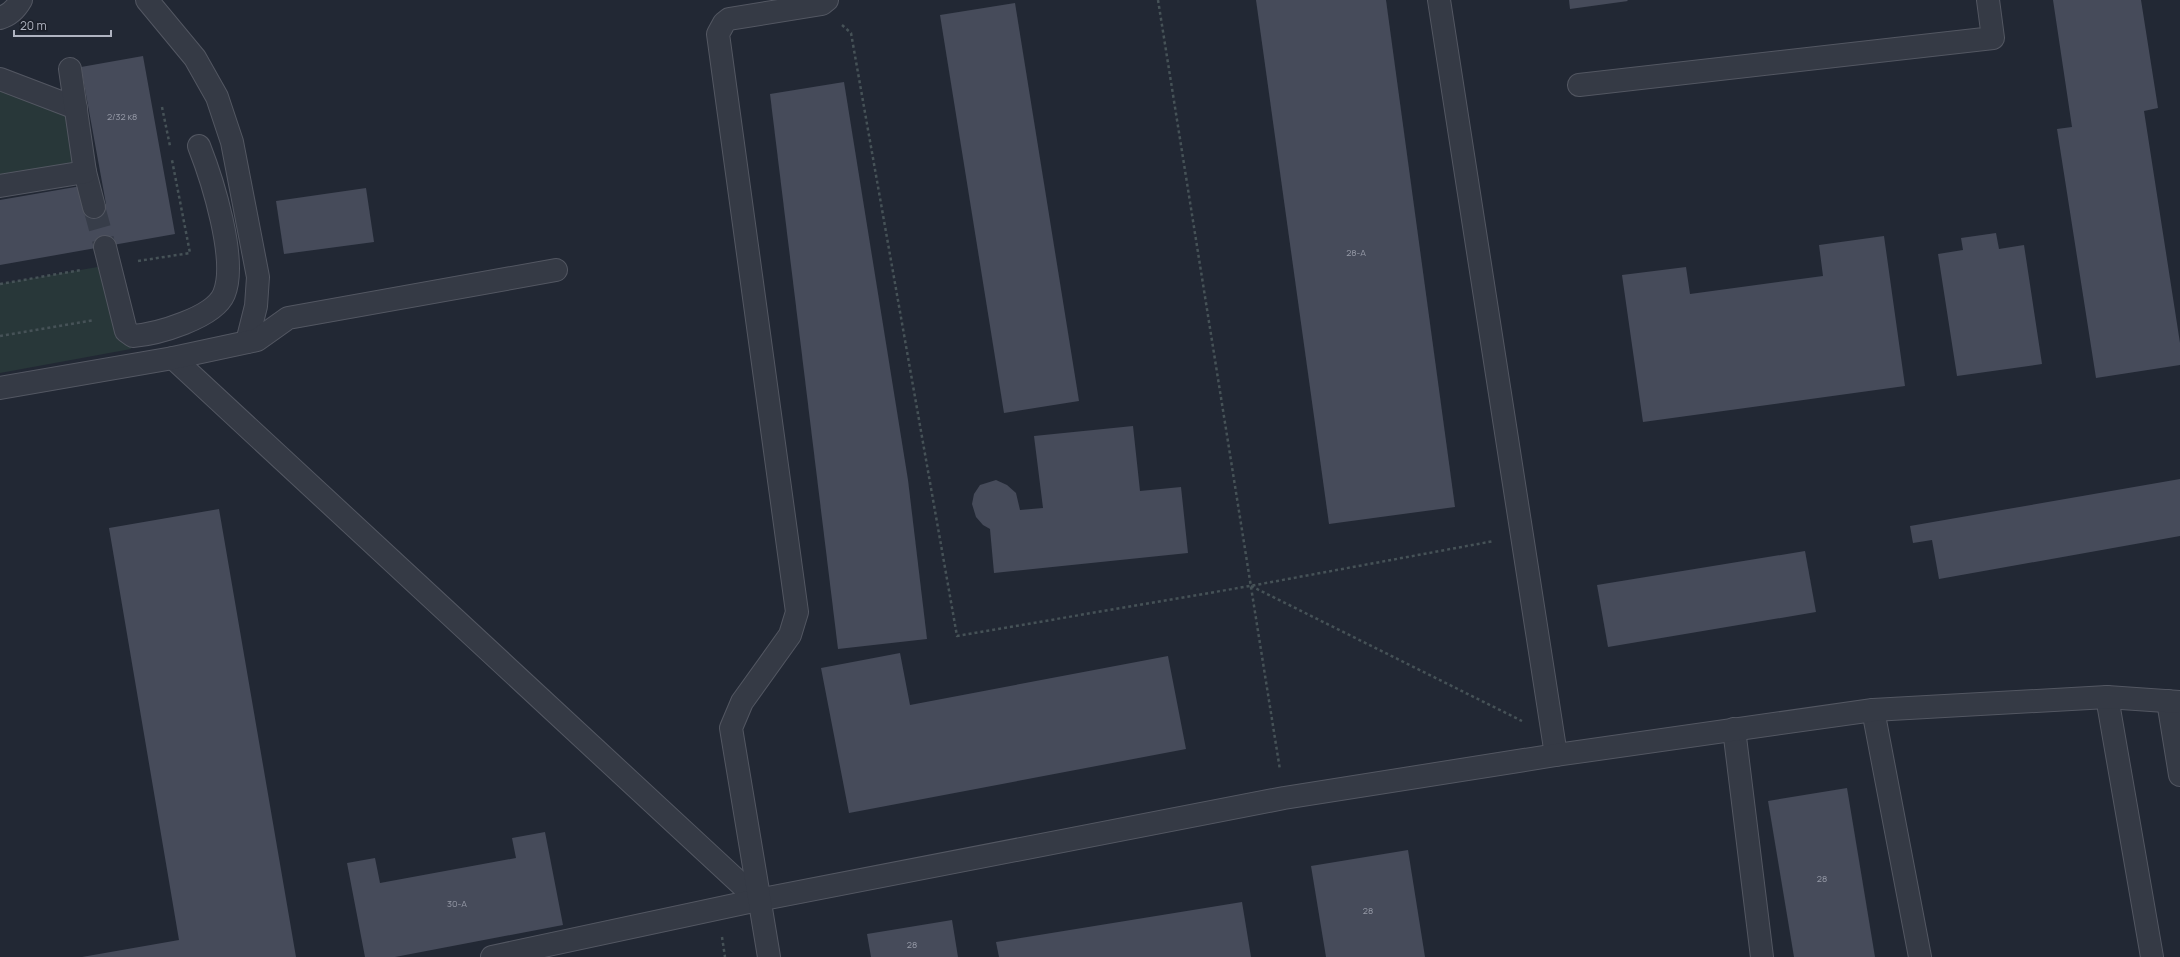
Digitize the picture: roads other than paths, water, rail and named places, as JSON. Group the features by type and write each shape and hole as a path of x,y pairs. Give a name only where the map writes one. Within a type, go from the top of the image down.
{"lane":[{"path":"0,18 7,16 17,7 21,0"},
{"path":"147,0 195,58 217,98 232,142 258,277 256,306 246,342"},
{"path":"1438,0 1554,746"},
{"path":"1579,85 1993,38 1988,0"},
{"path":"768,957 731,728 742,702 790,636 797,612 718,34 724,23 729,19 824,2"},
{"path":"70,69 85,172 94,207"},
{"path":"0,79 76,108"},
{"path":"107,256 126,331 133,336 153,334 182,324 211,308 224,294 227,275 227,250 209,171 199,146"},
{"path":"0,186 85,172"},
{"path":"0,388 173,358 257,340 288,318 556,270"},
{"path":"173,358 758,900"},
{"path":"492,957 758,900 1554,746 1734,729 1873,710 2108,697 2174,701 2180,775"},
{"path":"2108,697 2152,957"},
{"path":"1873,710 1920,957"},
{"path":"1734,729 1762,957"}],"tunnel":[{"path":"94,207 105,247"}]}
